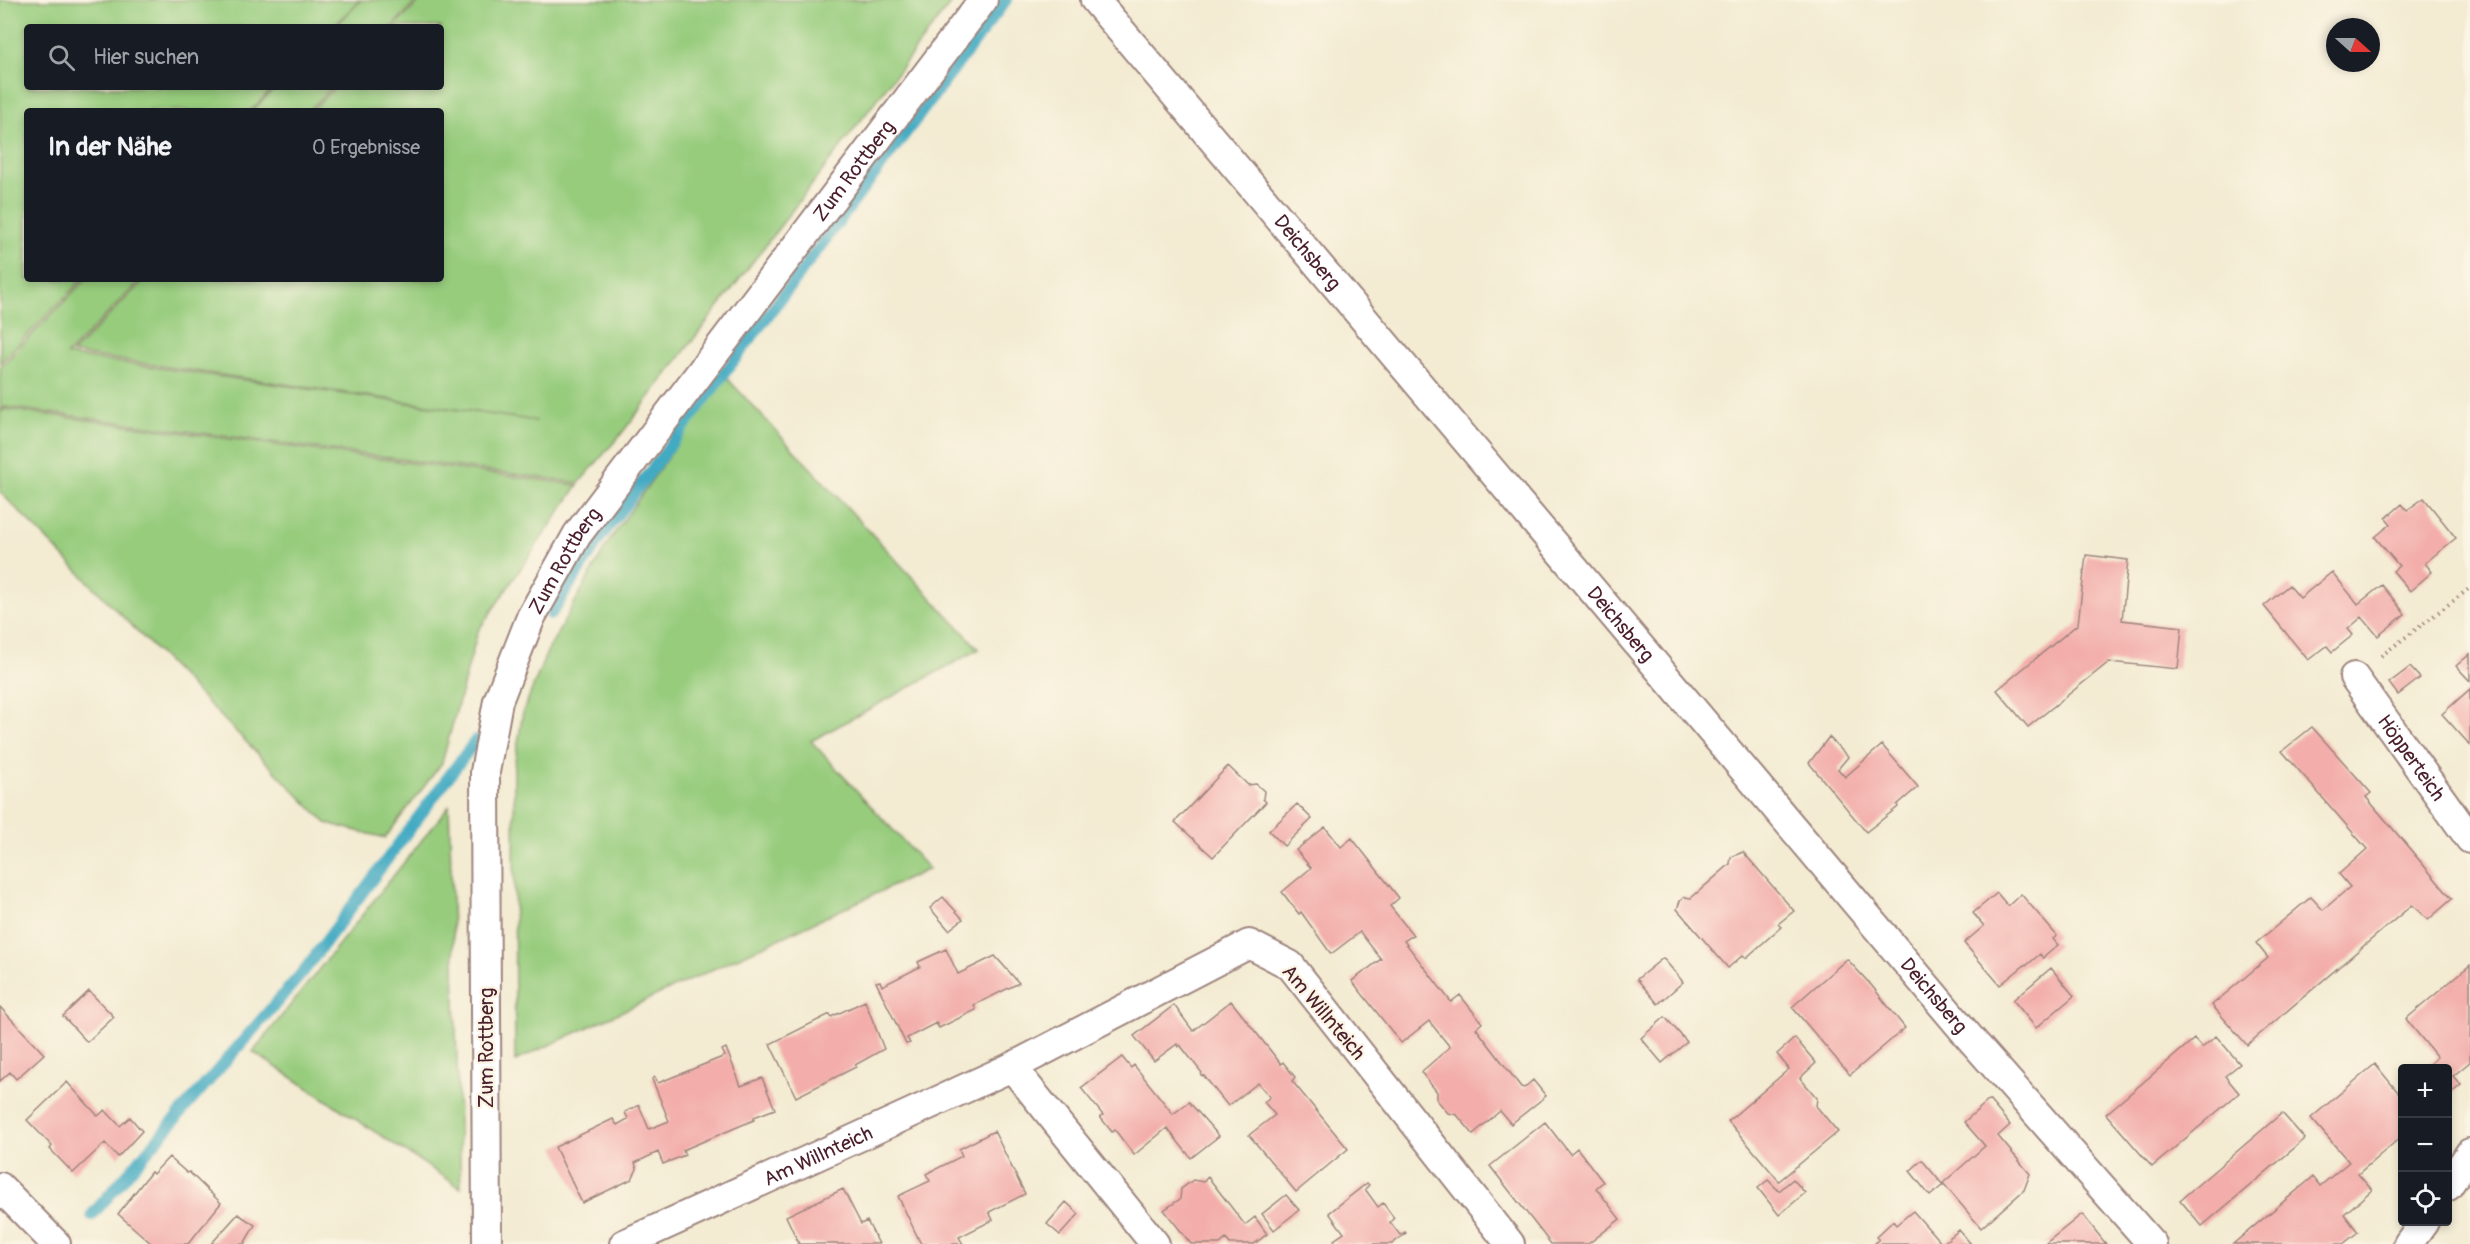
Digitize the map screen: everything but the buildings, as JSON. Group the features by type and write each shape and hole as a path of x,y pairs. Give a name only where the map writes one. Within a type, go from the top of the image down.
{"street":[{"name":"Zum Rottberg","path":"487,1244 485,772 498,701 531,617 577,535 983,0"},
{"name":"Deichsberg","path":"1095,0 1970,1038 2152,1244"},
{"name":"Höpperteich","path":"2354,677 2470,839"},
{"name":"Am Willnteich","path":"624,1244 1012,1067 1250,944 1290,965 1510,1244"},
{"path":"1012,1067 1155,1244"},
{"path":"2452,1180 2470,1153"},
{"path":"0,1187 56,1244"},
{"path":"2408,1244 2421,1226"}],"path":[{"path":"2354,677 2470,588"}],"green space":[{"path":"0,0 360,0 336,24 24,24 24,90 271,90 253,108 24,108 24,282 80,282 0,363"},
{"path":"361,0 418,0 394,24 338,24"},
{"path":"421,0 953,0 622,433 579,483 5,407 0,411 0,367 83,282 139,282 67,355 537,421 72,353 142,282 444,282 444,108 314,108 332,90 444,90 444,24 397,24"},
{"path":"273,90 329,90 311,108 255,108"},
{"path":"725,376 979,649 811,741 929,869 515,1061 514,767 523,712 547,652 609,541"},
{"path":"5,409 578,485 478,631 442,763 385,838 326,823 0,492 0,413"},
{"path":"449,806 461,1188 253,1052"}],"waterway":[{"path":"551,614 600,538 1006,0"},
{"path":"92,1215 303,972 476,740"}]}
